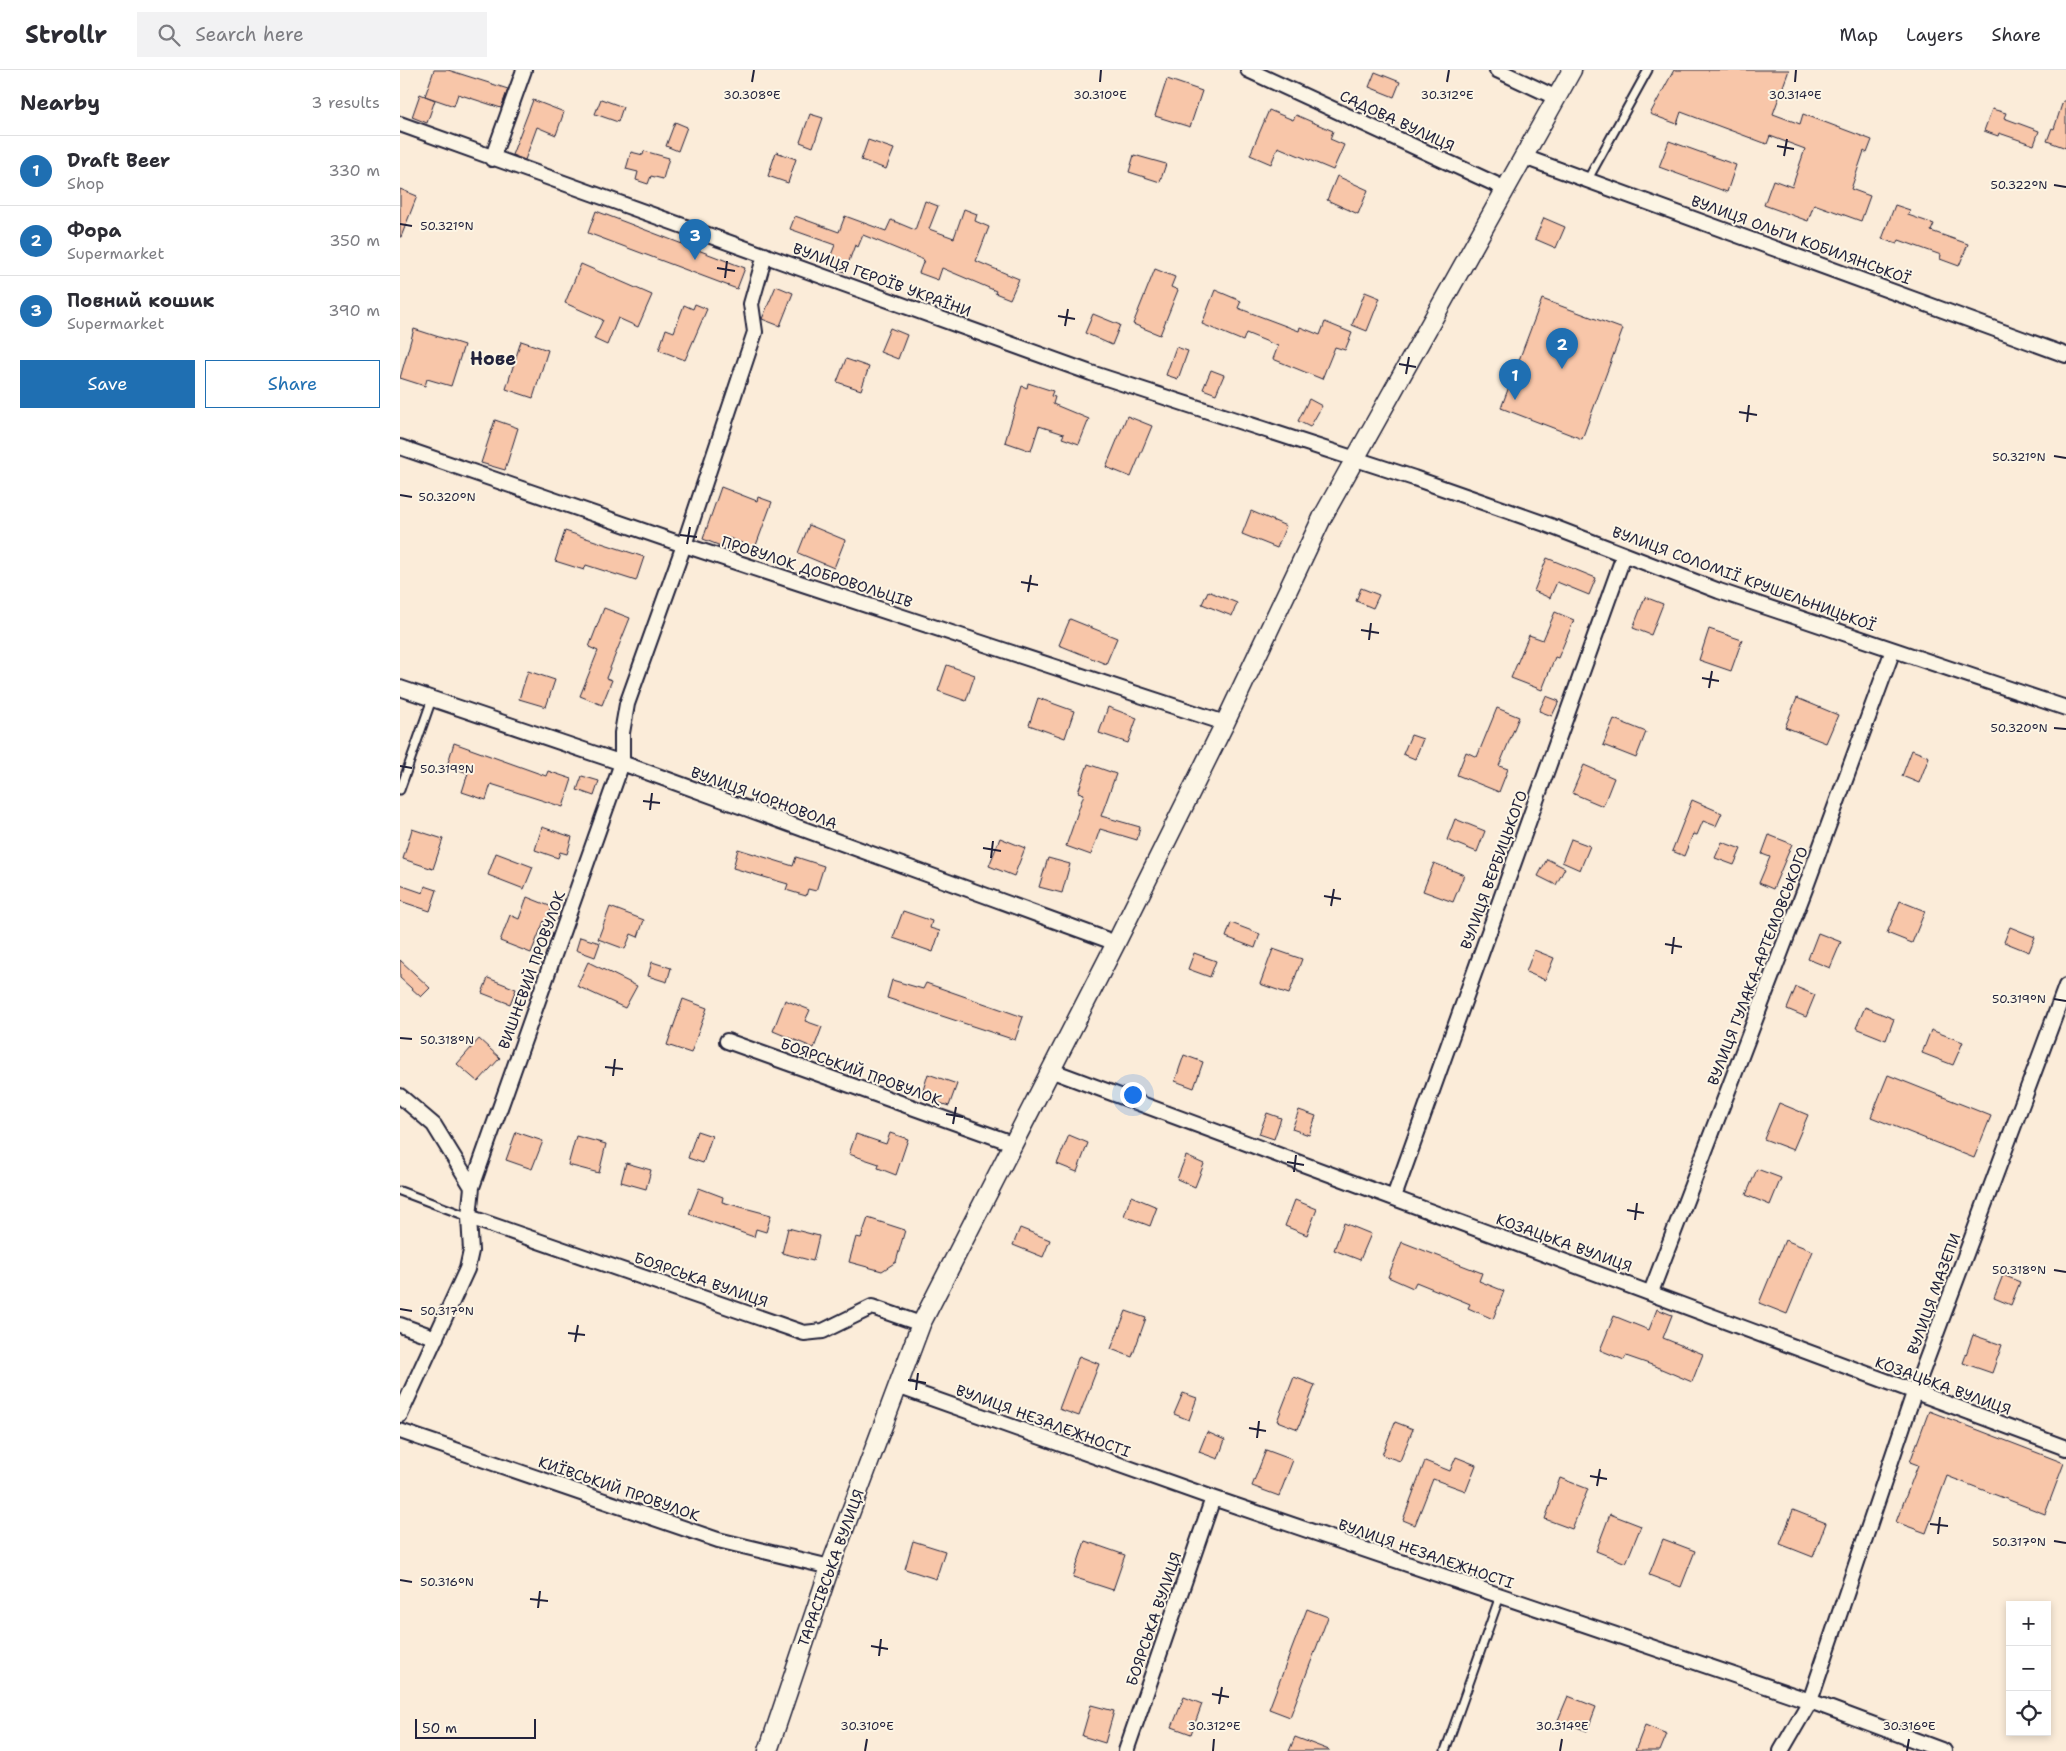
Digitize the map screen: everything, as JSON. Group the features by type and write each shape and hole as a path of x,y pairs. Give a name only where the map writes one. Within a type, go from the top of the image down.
{"street":[{"path":"492,159 524,70"},
{"name":"САДОВА ВУЛИЦЯ","path":"1248,70 1506,189"},
{"path":"1497,70 1557,98"},
{"name":"ТАРАСІВСЬКА ВУЛИЦЯ","path":"768,1751 830,1568 921,1324 1012,1143 1116,944 1225,723 1322,518 1572,70"},
{"name":"ВУЛИЦЯ ГЕРОЇВ УКРАЇНИ","path":"400,124 492,159 1091,373 1355,459"},
{"name":"ВУЛИЦЯ ОЛЬГИ КОБИЛЯНСЬКОЇ","path":"1524,157 2066,355"},
{"name":"ВИШНЕВИЙ ПРОВУЛОК","path":"400,1415 467,1269 471,1251 468,1217 472,1187 622,763 622,733 627,704 684,545 755,332 751,304 765,255"},
{"name":"ПРОВУЛОК ДОБРОВОЛЬЦІВ","path":"400,447 684,545 1225,723"},
{"name":"ВУЛИЦЯ СОЛОМІЇ КРУШЕЛЬНИЦЬКОЇ","path":"1355,459 1530,519 1719,591 2066,708"},
{"name":"ВУЛИЦЯ ВЕРБИЦЬКОГО","path":"1394,1197 1624,555"},
{"name":"ВУЛИЦЯ ГУЛАКА-АРТЕМОВСЬКОГО","path":"1651,1292 1805,889 1893,650"},
{"name":"ВУЛИЦЯ ЧОРНОВОЛА","path":"400,688 622,763 1116,944"},
{"name":"ВУЛИЦЯ МАЗЕПИ","path":"1781,1751 1810,1701 1914,1394 2066,986"},
{"name":"БОЯРСЬКИЙ ПРОВУЛОК","path":"727,1041 1012,1143"},
{"name":"КОЗАЦЬКА ВУЛИЦЯ","path":"1050,1070 1651,1292 1914,1394 2066,1448"},
{"path":"400,1096 434,1125 472,1187"},
{"name":"БОЯРСЬКА ВУЛИЦЯ","path":"468,1217 804,1333 823,1332 872,1307 921,1324"},
{"path":"400,1325 436,1338"},
{"name":"ВУЛИЦЯ НЕЗАЛЕЖНОСТІ","path":"897,1386 1213,1498 1810,1701 1944,1751"},
{"name":"КИЇВСЬКИЙ ПРОВУЛОК","path":"400,1431 718,1540 830,1568"},
{"name":"БОЯРСЬКА ВУЛИЦЯ","path":"1126,1751 1213,1498"}],"lane":[{"path":"1588,179 1648,70"},
{"path":"400,790 432,699"},
{"path":"400,1191 468,1217"},
{"path":"1445,1751 1500,1596"}],"building":[{"path":"434,70 448,70 508,89 501,108 458,94 454,106 425,96"},
{"path":"1674,70 1789,70 1773,114 1800,124 1803,114 1872,140 1867,153 1864,151 1851,189 1870,196 1861,221 1814,204 1808,221 1764,205 1773,180 1792,187 1805,149 1770,136 1767,144 1681,112 1677,124 1650,114"},
{"path":"1375,72 1400,82 1394,97 1369,87"},
{"path":"1167,79 1202,91 1190,127 1155,116"},
{"path":"420,94 435,100 427,123 412,117"},
{"path":"601,99 623,107 618,122 595,114"},
{"path":"533,100 564,112 556,135 537,127 525,160 512,155"},
{"path":"2063,101 2066,101 2066,148 2047,141 2052,128 2054,129"},
{"path":"1992,109 2006,113 2004,118 2039,131 2034,145 1999,133 1998,136 1984,131"},
{"path":"1269,110 1293,120 1296,115 1333,131 1330,139 1344,145 1333,170 1278,147 1271,164 1250,155"},
{"path":"810,114 823,118 813,147 800,142"},
{"path":"675,122 687,127 678,151 666,146"},
{"path":"868,140 894,149 886,169 861,160"},
{"path":"1669,141 1736,165 1727,192 1659,167"},
{"path":"644,151 669,158 663,179 651,176 648,184 636,180 638,172 626,169 631,152 643,155"},
{"path":"776,152 796,159 788,183 768,176"},
{"path":"1134,155 1166,164 1160,182 1129,172"},
{"path":"1337,176 1368,190 1358,214 1327,200"},
{"path":"400,189 417,196 401,237 400,237"},
{"path":"925,201 938,206 929,229 954,238 964,209 977,214 975,221 989,227 976,261 1019,279 1010,299 942,268 938,280 919,273 924,260 863,235 858,247 855,245 845,272 827,265 835,245 790,229 795,216 839,232 845,216 886,231 891,220 915,230"},
{"path":"1895,205 1910,210 1908,215 1934,224 1931,231 1968,244 1959,266 1940,259 1941,255 1899,240 1897,244 1882,239"},
{"path":"596,211 745,268 737,289 588,233"},
{"path":"1544,218 1565,227 1556,248 1535,239"},
{"path":"581,264 652,295 638,327 618,318 607,345 594,339 603,320 565,303"},
{"path":"1155,269 1175,277 1171,287 1178,290 1160,335 1133,324"},
{"path":"776,286 793,293 780,326 762,319"},
{"path":"1215,290 1241,301 1238,308 1299,331 1300,327 1320,335 1325,322 1352,333 1345,350 1335,347 1322,379 1273,359 1278,346 1246,333 1243,341 1202,324"},
{"path":"1365,292 1380,298 1367,331 1352,325"},
{"path":"1542,299 1623,329 1582,439 1501,408"},
{"path":"695,304 707,309 685,360 659,350 666,329 674,332 684,305 693,309"},
{"path":"1093,314 1120,325 1112,345 1085,333"},
{"path":"890,328 907,335 898,359 880,352"},
{"path":"414,329 464,345 451,386 427,379 425,386 400,378"},
{"path":"521,341 548,350 533,398 506,389"},
{"path":"1176,347 1188,351 1178,379 1166,375"},
{"path":"846,359 869,367 861,390 837,382"},
{"path":"1211,370 1224,375 1216,394 1203,389"},
{"path":"1028,383 1053,391 1051,396 1055,397 1053,404 1089,419 1079,444 1062,438 1064,434 1039,426 1031,451 1005,442 1022,386 1027,388"},
{"path":"1309,399 1322,406 1310,427 1298,421"},
{"path":"1127,416 1152,426 1131,477 1106,467"},
{"path":"495,420 518,428 505,470 481,463"},
{"path":"721,487 757,501 758,497 772,502 755,548 729,538 726,548 703,539"},
{"path":"1251,511 1286,526 1277,548 1242,534"},
{"path":"809,525 845,540 834,568 798,553"},
{"path":"565,531 644,557 636,581 586,565 584,570 555,561"},
{"path":"1547,558 1596,578 1589,595 1557,582 1550,598 1534,591"},
{"path":"1361,588 1379,595 1373,608 1356,601"},
{"path":"1208,591 1237,603 1232,616 1202,604"},
{"path":"1645,597 1663,604 1651,635 1633,628"},
{"path":"604,608 630,618 606,678 612,680 602,705 580,696 598,651 589,647"},
{"path":"1555,612 1574,620 1558,658 1555,657 1542,690 1511,678 1529,635 1543,640"},
{"path":"1070,619 1117,638 1106,664 1059,645"},
{"path":"1709,629 1742,640 1731,671 1699,660"},
{"path":"947,665 975,675 966,701 938,691"},
{"path":"528,671 555,680 546,707 519,699"},
{"path":"1546,696 1559,701 1552,716 1539,711"},
{"path":"1038,698 1074,711 1065,738 1029,725"},
{"path":"1797,698 1838,715 1826,743 1785,727"},
{"path":"1108,707 1137,718 1128,743 1099,733"},
{"path":"1497,708 1519,717 1499,766 1508,769 1499,792 1457,775 1466,752 1477,757"},
{"path":"1614,719 1646,732 1636,758 1603,745"},
{"path":"1411,735 1423,739 1415,759 1403,754"},
{"path":"454,743 546,776 548,771 572,779 563,807 491,784 486,800 462,792 468,773 447,766"},
{"path":"1912,750 1929,757 1919,783 1902,776"},
{"path":"1088,764 1116,774 1101,816 1140,827 1137,840 1100,829 1091,855 1066,846 1084,794 1078,792"},
{"path":"1584,765 1614,778 1603,806 1572,793"},
{"path":"582,776 599,781 594,796 577,790"},
{"path":"1692,800 1722,813 1716,826 1703,821 1697,835 1693,834 1684,856 1672,851"},
{"path":"1455,819 1485,831 1477,852 1447,840"},
{"path":"542,827 572,837 567,854 560,852 558,858 535,850"},
{"path":"412,829 443,839 433,869 403,859"},
{"path":"1769,835 1792,844 1773,889 1759,883 1770,857 1762,854"},
{"path":"1000,838 1025,848 1014,876 989,866"},
{"path":"1571,839 1590,846 1580,870 1562,862"},
{"path":"1722,842 1741,849 1734,865 1715,858"},
{"path":"738,849 793,866 796,857 824,866 816,891 808,889 806,896 786,890 788,884 733,868"},
{"path":"496,853 533,867 524,889 488,875"},
{"path":"1048,858 1070,864 1062,893 1039,887"},
{"path":"1547,859 1565,868 1556,885 1538,876"},
{"path":"1434,863 1464,875 1453,902 1423,891"},
{"path":"400,885 423,893 425,886 437,890 430,911 400,901"},
{"path":"527,897 552,907 531,953 500,941 510,915 519,919"},
{"path":"1900,901 1925,911 1912,943 1887,933"},
{"path":"610,907 644,920 638,937 631,934 625,949 598,939"},
{"path":"903,911 932,921 930,928 940,931 933,952 893,938"},
{"path":"1231,923 1260,934 1255,948 1226,937"},
{"path":"2010,927 2035,937 2029,952 2004,942"},
{"path":"1818,933 1841,942 1830,968 1808,959"},
{"path":"580,937 600,943 595,957 576,950"},
{"path":"1273,949 1302,959 1289,994 1260,984"},
{"path":"1534,950 1554,958 1545,980 1526,972"},
{"path":"1194,953 1216,961 1210,977 1188,969"},
{"path":"400,960 430,988 421,997 400,978"},
{"path":"588,962 637,986 625,1008 577,986"},
{"path":"652,962 671,968 667,982 648,976"},
{"path":"488,978 516,989 510,1004 482,993"},
{"path":"892,980 923,989 926,983 1023,1017 1015,1040 887,998"},
{"path":"1796,987 1815,995 1806,1017 1787,1009"},
{"path":"683,999 707,1008 691,1053 667,1045"},
{"path":"785,1000 810,1010 805,1021 822,1027 814,1048 773,1031"},
{"path":"1865,1007 1894,1019 1886,1040 1856,1028"},
{"path":"1931,1030 1963,1042 1953,1065 1922,1053"},
{"path":"479,1039 500,1058 478,1082 457,1064"},
{"path":"1184,1055 1203,1062 1194,1088 1175,1081"},
{"path":"928,1074 957,1084 949,1106 921,1097"},
{"path":"1888,1075 1991,1116 1974,1158 1871,1117"},
{"path":"1779,1103 1808,1115 1793,1150 1764,1139"},
{"path":"1299,1110 1316,1116 1309,1135 1292,1129"},
{"path":"1267,1113 1281,1118 1274,1139 1259,1134"},
{"path":"697,1131 712,1136 703,1163 688,1158"},
{"path":"516,1132 543,1141 532,1169 506,1160"},
{"path":"890,1133 908,1139 896,1175 878,1168 879,1164 849,1154 856,1134 886,1144"},
{"path":"1069,1135 1088,1143 1077,1172 1057,1164"},
{"path":"576,1136 606,1144 599,1173 568,1165"},
{"path":"1186,1156 1204,1164 1195,1187 1177,1179"},
{"path":"626,1163 651,1170 646,1189 621,1182"},
{"path":"1757,1169 1781,1178 1770,1205 1746,1195"},
{"path":"699,1188 723,1197 722,1202 771,1215 766,1232 756,1229 754,1237 689,1214"},
{"path":"1131,1196 1157,1207 1150,1226 1124,1216"},
{"path":"1295,1200 1317,1209 1307,1235 1285,1226"},
{"path":"868,1218 905,1230 896,1262 882,1271 849,1262 856,1237 861,1238"},
{"path":"1344,1223 1371,1234 1360,1260 1334,1250"},
{"path":"788,1228 819,1236 813,1261 782,1253"},
{"path":"1020,1228 1050,1240 1043,1257 1013,1245"},
{"path":"1785,1240 1813,1251 1787,1314 1759,1303"},
{"path":"1402,1242 1482,1273 1479,1281 1504,1291 1493,1319 1468,1308 1470,1304 1416,1282 1413,1288 1388,1277"},
{"path":"2003,1275 2020,1282 2011,1305 1994,1298"},
{"path":"1657,1309 1672,1315 1663,1338 1703,1354 1692,1382 1652,1365 1626,1356 1624,1360 1600,1350 1614,1316 1649,1330"},
{"path":"1126,1311 1146,1318 1132,1357 1111,1349"},
{"path":"1973,1335 2002,1345 1992,1373 1963,1363"},
{"path":"1079,1356 1099,1364 1079,1416 1059,1409"},
{"path":"1294,1377 1315,1385 1298,1429 1277,1421"},
{"path":"1183,1393 1197,1398 1189,1420 1174,1414"},
{"path":"1929,1411 2064,1463 2045,1514 1947,1476 1926,1533 1896,1522 1918,1465 1910,1462"},
{"path":"1395,1422 1413,1429 1400,1461 1382,1455"},
{"path":"1207,1432 1225,1440 1218,1459 1199,1452"},
{"path":"1266,1450 1293,1460 1279,1496 1252,1486"},
{"path":"1456,1457 1476,1465 1466,1491 1433,1479 1415,1525 1403,1520 1425,1461 1450,1471"},
{"path":"1560,1478 1588,1489 1572,1529 1545,1519"},
{"path":"1793,1510 1826,1523 1813,1557 1780,1544"},
{"path":"1610,1514 1641,1526 1626,1563 1596,1551"},
{"path":"1663,1539 1695,1551 1681,1587 1649,1575"},
{"path":"913,1541 945,1551 936,1579 905,1569"},
{"path":"1085,1541 1125,1555 1113,1590 1073,1577"},
{"path":"1307,1609 1328,1617 1290,1717 1269,1709"},
{"path":"1568,1696 1596,1707 1587,1731 1558,1720"},
{"path":"1184,1697 1202,1704 1191,1734 1172,1727"},
{"path":"1091,1705 1114,1711 1105,1743 1082,1736"},
{"path":"1645,1725 1667,1734 1660,1751 1635,1751"},
{"path":"1295,1737 1329,1750 1329,1751 1289,1751"}],"place":[{"name":"Повний кошик","path":"695,260"},
{"name":"Фора","path":"1562,369"},
{"name":"Draft Beer","path":"1515,400"}],"district":[{"name":"Нове","path":"493,359"}]}
